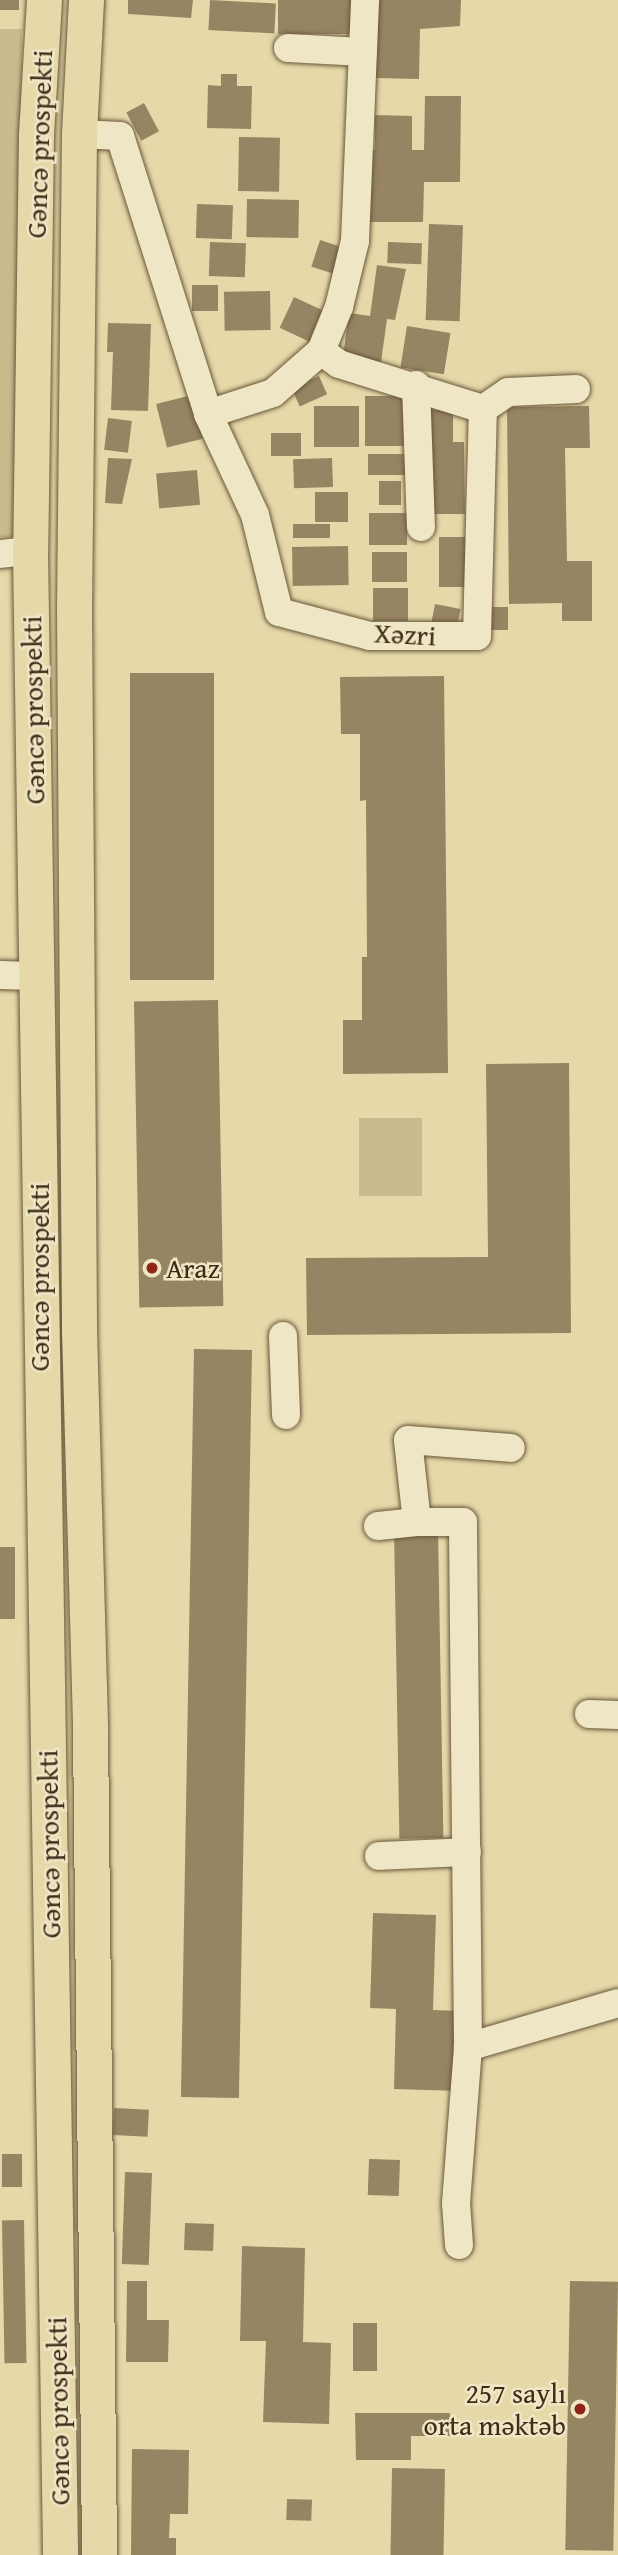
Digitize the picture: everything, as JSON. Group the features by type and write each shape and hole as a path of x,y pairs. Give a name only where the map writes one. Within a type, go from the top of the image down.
{"main road":[{"name":"Gəncə prospekti","path":"44,0 36,135 36,303 15,552 37,976 40,1378 60,2555"},
{"name":"Gəncə prospekti","path":"86,0 79,134 74,607 81,1379 90,1730 99,2555"},
{"path":"36,303 77,304"},
{"path":"40,1378 81,1379"}],"street":[{"path":"79,134 120,136 208,414 273,393 321,351 340,307 355,241 365,0"},
{"path":"288,48 363,52"},
{"path":"321,351 339,364 483,409 508,392 576,389"},
{"path":"416,386 421,527"},
{"name":"Xəzri","path":"208,414 256,515 279,612 370,636 477,636 483,409"},
{"path":"0,975 37,976"},
{"path":"283,1336 286,1415"},
{"path":"417,1522 408,1440 511,1448"},
{"path":"379,1526 417,1522 463,1522 468,2047 456,2203 459,2245"},
{"path":"589,1714 618,1714"},
{"path":"379,1856 467,1852"},
{"path":"468,2047 618,2003"}],"shaded area":[{"path":"0,29 22,29 18,536 0,537"},
{"path":"359,1118 422,1118 422,1196 359,1196"}],"building":[{"path":"0,0 19,0 19,10 0,10"},
{"path":"128,0 193,0 191,18 128,14"},
{"path":"210,0 276,3 274,33 208,30"},
{"path":"278,0 356,0 356,34 278,34"},
{"path":"376,0 461,0 460,26 420,29 419,79 375,78"},
{"path":"221,74 237,74 237,86 252,86 251,129 207,128 208,85 221,86"},
{"path":"425,96 461,96 460,182 424,182 423,222 368,222 369,150 375,150 375,115 412,116 412,150 424,150"},
{"path":"144,103 159,131 141,141 126,112"},
{"path":"239,137 280,138 279,192 238,191"},
{"path":"247,199 299,200 298,238 246,237"},
{"path":"197,204 233,205 232,239 196,238"},
{"path":"429,224 463,225 460,321 426,320"},
{"path":"320,240 344,248 335,274 311,267"},
{"path":"210,242 246,243 245,277 209,276"},
{"path":"388,242 422,243 421,264 387,263"},
{"path":"377,265 406,269 395,320 387,319 381,362 343,356 349,313 370,316"},
{"path":"192,285 218,285 218,311 192,311"},
{"path":"270,291 271,330 225,331 224,292"},
{"path":"294,297 324,311 310,342 280,328"},
{"path":"108,323 151,324 148,411 111,410 113,352 107,352"},
{"path":"407,326 450,333 444,374 400,367"},
{"path":"319,376 327,394 300,406 292,388"},
{"path":"192,395 203,439 167,448 156,404"},
{"path":"365,396 408,396 408,446 365,446"},
{"path":"314,406 359,406 359,447 314,447"},
{"path":"589,406 590,448 565,448 567,561 592,561 592,621 562,621 562,603 509,604 507,407"},
{"path":"423,410 453,410 453,442 464,442 465,514 425,514"},
{"path":"108,418 132,421 128,453 104,450"},
{"path":"271,433 301,433 301,456 271,456"},
{"path":"368,454 405,454 405,475 368,475"},
{"path":"108,458 132,459 122,504 105,503"},
{"path":"332,458 333,487 294,488 293,459"},
{"path":"197,470 200,505 159,508 156,474"},
{"path":"379,481 401,481 401,505 379,505"},
{"path":"315,492 348,492 348,522 315,522"},
{"path":"369,513 407,513 407,545 369,545"},
{"path":"293,524 330,524 330,538 293,538"},
{"path":"439,537 471,537 471,587 439,587"},
{"path":"348,546 349,585 293,586 292,547"},
{"path":"372,552 407,552 407,582 372,582"},
{"path":"373,588 408,588 408,621 373,621"},
{"path":"435,604 461,609 457,628 431,623"},
{"path":"486,607 508,607 508,630 486,630"},
{"path":"130,673 214,673 214,980 130,980"},
{"path":"444,676 448,1073 343,1074 343,1020 362,1020 362,957 367,957 366,800 360,801 360,734 341,734 340,677"},
{"path":"218,1000 223,1306 139,1307 134,1001"},
{"path":"569,1063 571,1333 307,1335 306,1258 488,1257 486,1064"},
{"path":"194,1349 252,1350 239,2098 181,2097"},
{"path":"438,1529 443,1838 399,1839 394,1530"},
{"path":"0,1547 15,1547 15,1619 0,1619"},
{"path":"373,1913 436,1915 433,2010 462,2011 459,2091 394,2089 396,2009 370,2008"},
{"path":"114,2108 149,2110 148,2137 113,2135"},
{"path":"2,2154 22,2154 22,2187 2,2187"},
{"path":"369,2159 400,2160 399,2196 368,2195"},
{"path":"125,2172 152,2173 149,2265 122,2264"},
{"path":"2,2220 24,2220 26,2363 4,2363"},
{"path":"185,2223 214,2224 213,2251 184,2250"},
{"path":"242,2246 305,2248 303,2342 331,2343 329,2424 263,2422 266,2341 240,2341"},
{"path":"127,2281 147,2281 147,2320 169,2320 168,2362 126,2362"},
{"path":"570,2281 618,2282 613,2551 565,2550"},
{"path":"353,2323 377,2323 377,2371 353,2371"},
{"path":"355,2413 450,2413 450,2436 411,2436 411,2460 356,2460"},
{"path":"132,2449 189,2450 188,2514 170,2514 169,2538 176,2538 176,2555 131,2555"},
{"path":"392,2468 445,2469 443,2555 390,2555"},
{"path":"287,2499 312,2500 311,2521 286,2520"}],"place":[{"name":"Araz","path":"152,1268"},
{"name":"257 saylı orta məktəb","path":"580,2409"}]}
